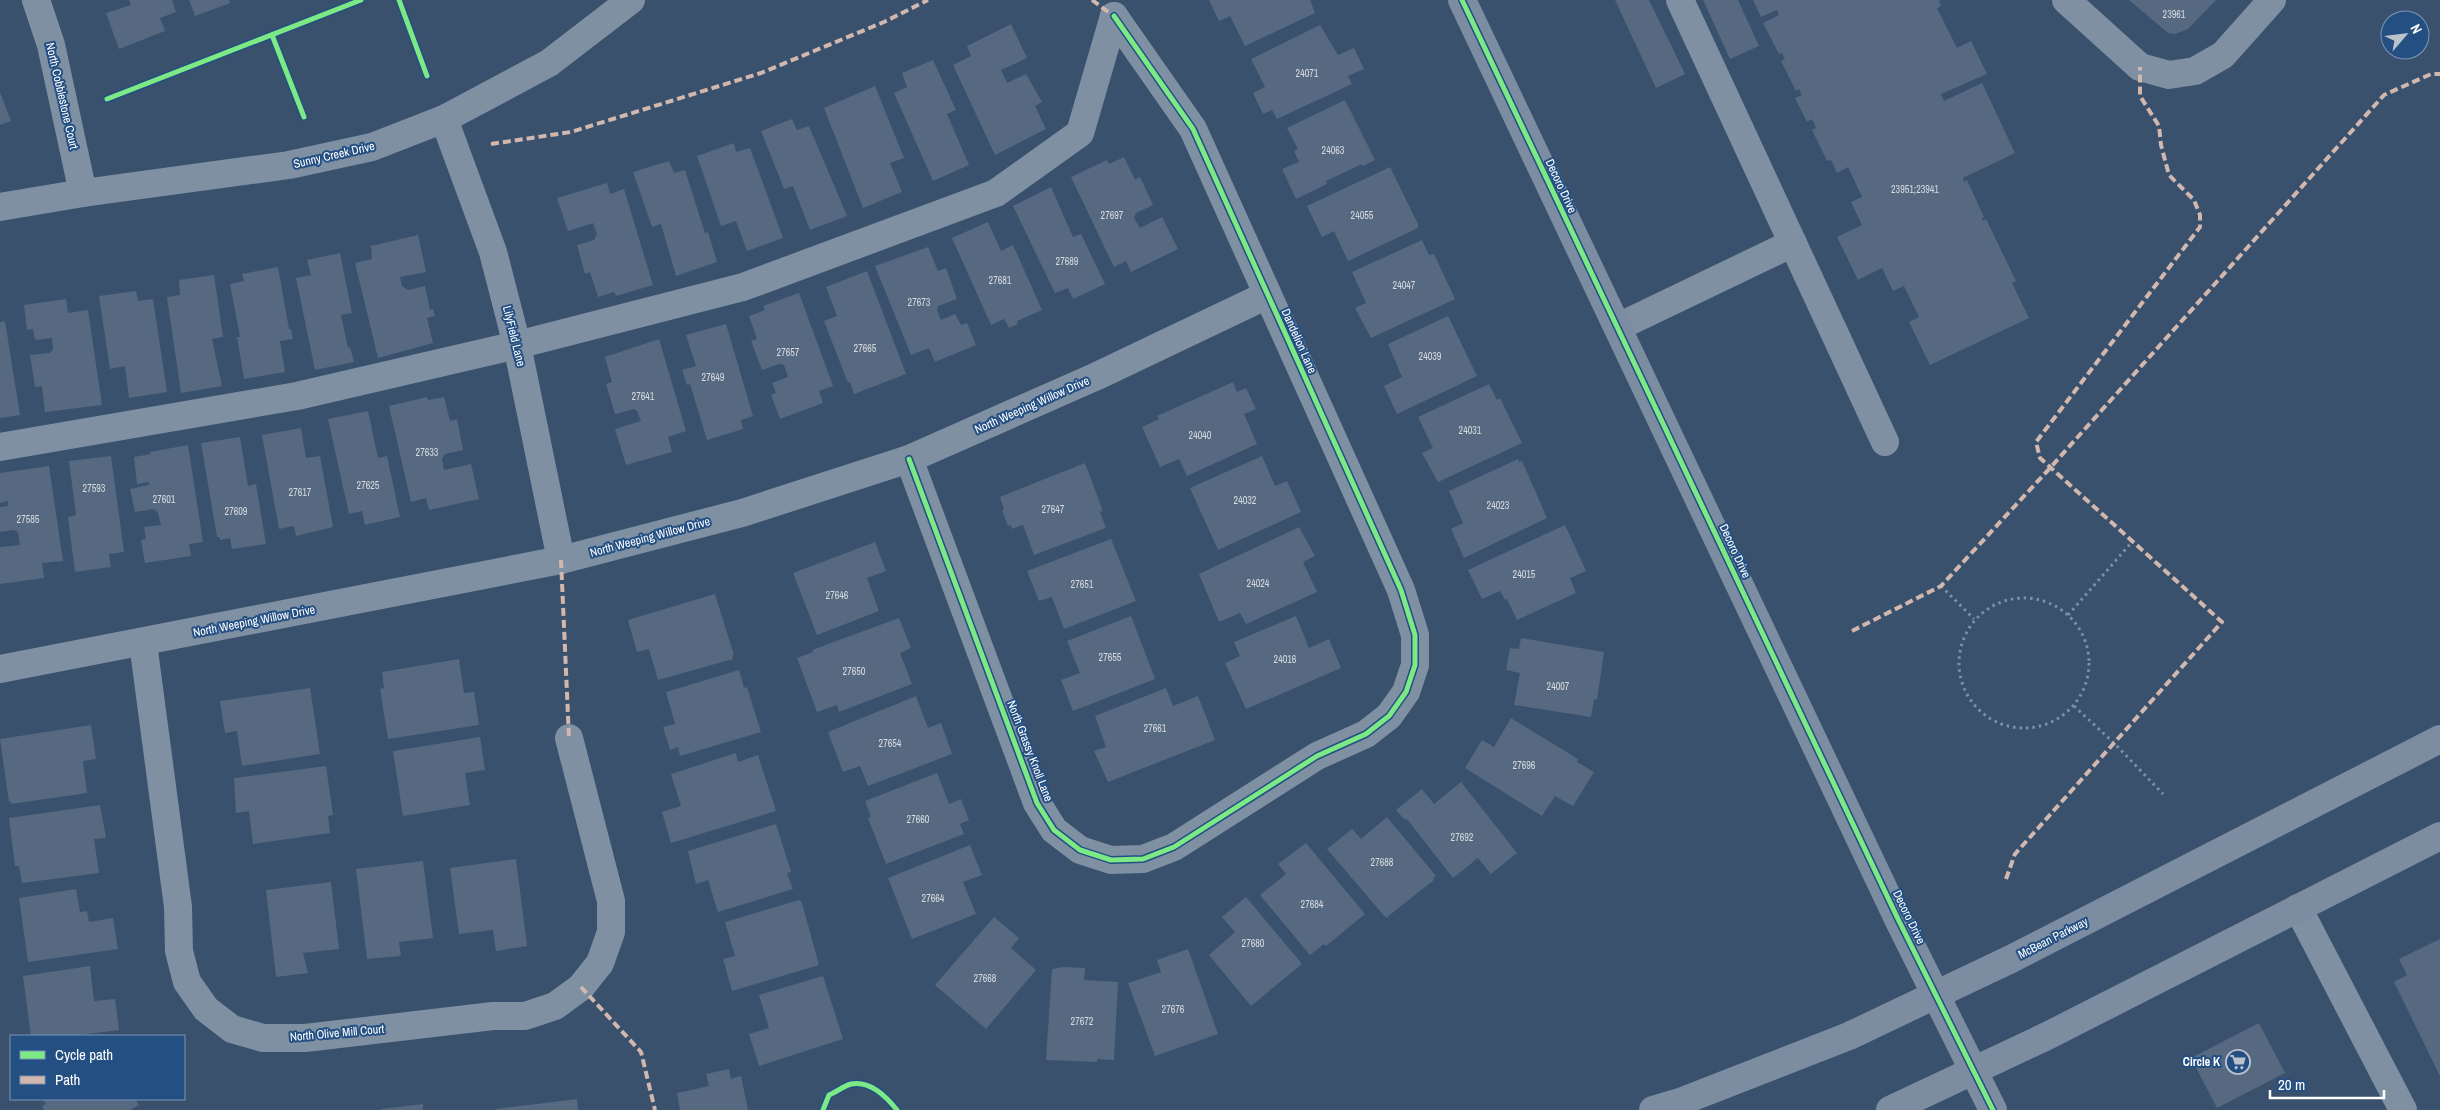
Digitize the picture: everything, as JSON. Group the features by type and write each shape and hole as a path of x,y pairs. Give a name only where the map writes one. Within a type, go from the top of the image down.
{"main road":[{"name":"Decoro Drive","path":"1462,0 1935,994 1993,1110"},
{"name":"McBean Parkway","path":"1653,1110 1680,1102 1848,1036 2011,959 2440,739"},
{"path":"1890,1110 2047,1036 2440,836"}],"street":[{"name":"North Cobblestone Court","path":"36,0 51,45 83,193"},
{"name":"Sunny Creek Drive","path":"0,207 83,193 289,165 372,147 444,119 549,63 631,0"},
{"path":"1680,0 1885,442"},
{"path":"2066,0 2140,67 2169,75 2195,71 2223,55 2272,0"},
{"name":"Dandelion Lane","path":"517,345 743,287 996,193 1080,133 1114,16 1193,128 1401,590 1415,635 1415,664 1406,692"},
{"name":"LilyField Lane","path":"444,119 493,252 517,345 561,560"},
{"path":"1618,327 1793,243"},
{"name":"North Weeping Willow Drive","path":"0,669 144,643 561,560 742,513 909,459 1097,376 1267,295"},
{"path":"0,447 297,396 517,345"},
{"name":"North Grassy Knoll Lane","path":"909,459 1037,803 1054,830 1080,850 1111,860 1119,860 1144,859 1174,847 1317,756 1366,734 1389,716 1406,692"},
{"name":"North Olive Mill Court","path":"144,643 178,907 180,951 188,982 206,1009 232,1029 263,1038 305,1038 493,1016 525,1016 555,1006 581,987 600,962 611,932 612,901 569,738"},
{"path":"2298,908 2403,1110"}],"path":[{"path":"107,99 361,0"},
{"path":"399,0 427,76"},
{"path":"272,35 304,117"},
{"path":"2068,615 2132,542"},
{"path":"1941,586 1974,619"},
{"path":"2010,598 2030,598 2051,604 2068,615 2081,631 2088,649 2089,670 2084,689 2074,706 2058,720 2038,727 2018,729 1998,724 1981,713 1967,696 1960,677 1958,656 1964,636 1974,619 1991,606 2010,598"},
{"path":"2074,706 2115,744 2162,794"}],"building":[{"path":"129,0 172,0 176,12 160,18 165,31 119,49 106,13 131,5"},
{"path":"189,0 229,0 230,3 195,16"},
{"path":"1209,0 1310,0 1315,13 1245,46 1230,16 1219,21"},
{"path":"1615,0 1649,0 1685,74 1656,88"},
{"path":"1703,0 1738,0 1759,46 1730,59"},
{"path":"1753,0 1939,0 1941,6 1937,8 1957,48 1971,41 1987,74 1941,94 1944,101 1982,83 2015,153 1963,178 1964,182 1967,180 1984,217 1982,218 1983,221 1986,219 2016,281 2012,283 2029,318 1930,365 1909,322 1919,317 1904,286 1893,291 1882,268 1858,280 1837,237 1862,225 1851,202 1862,197 1848,167 1837,173 1831,160 1827,161 1812,130 1816,128 1812,119 1807,122 1795,98 1802,95 1799,89 1796,91 1781,61 1785,59 1782,53 1779,54 1763,23 1779,15 1777,10 1761,17"},
{"path":"2129,0 2216,0 2188,29 2175,34 2168,33"},
{"path":"1011,24 1027,58 1001,70 1007,83 1026,74 1042,102 1035,106 1046,129 995,155 953,65 971,56 967,46"},
{"path":"1320,25 1338,55 1354,48 1364,69 1348,76 1352,84 1277,119 1272,110 1263,114 1253,93 1265,87 1251,59"},
{"path":"933,60 956,110 947,114 969,165 933,181 894,93 907,87 902,73"},
{"path":"875,86 904,158 890,163 902,192 863,208 824,108"},
{"path":"0,92 11,121 0,125"},
{"path":"1345,100 1375,160 1326,181 1327,184 1296,199 1282,169 1299,162 1294,151 1298,149 1287,128"},
{"path":"792,119 797,130 809,126 847,216 810,230 793,186 784,189 761,131"},
{"path":"734,143 736,152 750,148 783,238 747,251 736,221 721,226 697,156"},
{"path":"1124,157 1135,180 1140,177 1153,205 1136,213 1134,218 1140,228 1162,217 1178,249 1131,272 1126,261 1114,267 1071,177 1107,160 1109,164"},
{"path":"669,161 674,173 685,170 705,233 708,232 717,262 676,276 661,224 652,227 633,172"},
{"path":"1390,167 1418,224 1418,228 1348,261 1334,231 1322,237 1307,206"},
{"path":"607,183 610,194 624,189 653,285 616,296 614,292 598,297 590,272 585,274 577,245 594,240 597,234 593,223 568,231 557,198"},
{"path":"1051,187 1073,237 1081,234 1105,284 1073,299 1068,288 1055,293 1013,206"},
{"path":"988,222 1001,251 1013,245 1042,310 1017,321 1018,324 1009,328 1004,319 991,325 952,238"},
{"path":"418,235 426,272 400,277 402,286 408,290 425,286 430,310 433,309 435,316 427,318 433,343 378,358 355,263 372,259 371,246"},
{"path":"1422,240 1429,255 1434,254 1455,299 1371,338 1355,308 1366,303 1352,272"},
{"path":"928,247 938,271 946,268 957,299 938,306 937,310 941,320 955,314 961,325 967,323 976,345 935,362 929,348 911,355 875,266"},
{"path":"340,253 352,313 341,315 348,348 350,347 354,362 315,370 296,278 311,275 307,260"},
{"path":"278,267 289,329 291,329 293,339 280,341 285,372 244,379 237,337 240,337 230,284 244,281 242,274"},
{"path":"867,271 906,374 854,394 824,321 837,316 826,287"},
{"path":"214,275 223,337 212,339 222,386 181,393 167,297 180,295 179,280"},
{"path":"136,291 138,301 153,299 167,392 129,398 125,366 110,369 99,296"},
{"path":"799,293 833,386 819,391 823,403 780,419 771,395 776,393 772,383 788,377 784,365 779,364 762,370 751,341 757,339 749,316 765,310 763,306"},
{"path":"66,299 68,313 88,310 102,405 45,412 42,386 35,387 30,355 50,353 53,349 52,338 35,340 33,329 27,330 24,305"},
{"path":"1448,316 1477,376 1397,414 1384,386 1402,377 1388,344"},
{"path":"5,321 20,415 0,418 0,322"},
{"path":"726,324 753,416 741,420 743,429 707,440 690,384 687,385 682,370 696,366 686,335"},
{"path":"659,339 686,431 668,437 672,452 626,465 615,429 641,421 637,411 634,409 615,414 606,384 612,382 605,357"},
{"path":"1233,382 1237,392 1246,388 1256,409 1244,414 1257,444 1187,476 1179,459 1160,467 1142,427 1159,419 1157,416"},
{"path":"1489,384 1497,400 1500,398 1522,443 1438,482 1422,453 1433,448 1418,417"},
{"path":"427,397 428,400 444,397 450,421 457,419 463,450 445,454 442,459 444,470 471,464 479,499 429,510 426,498 411,502 389,406"},
{"path":"368,411 378,458 387,456 400,517 365,525 362,511 349,514 328,419"},
{"path":"301,428 306,458 320,456 333,527 296,536 294,526 279,529 262,435"},
{"path":"240,437 248,486 256,484 266,544 232,549 230,538 220,540 220,537 217,537 201,443"},
{"path":"188,445 203,542 189,544 191,556 145,563 141,540 146,539 144,527 161,525 158,513 154,509 135,512 130,489 149,485 149,482 137,484 134,457"},
{"path":"111,456 124,552 109,554 111,567 75,572 68,517 76,515 69,461"},
{"path":"1262,456 1275,486 1287,481 1301,512 1218,550 1190,488"},
{"path":"1518,459 1519,462 1522,461 1547,518 1464,558 1451,529 1463,523 1449,491"},
{"path":"1085,463 1103,511 1100,512 1106,528 1034,555 1023,525 1012,529 1011,525 1008,526 1002,510 1004,509 1000,497"},
{"path":"49,466 63,561 42,563 44,578 0,584 0,547 20,545 18,532 14,530 0,532 0,507 8,506 8,501 0,503 0,473"},
{"path":"1565,525 1586,571 1570,578 1576,593 1517,620 1507,599 1505,600 1500,591 1482,599 1468,570"},
{"path":"1299,527 1315,556 1303,562 1317,592 1246,624 1240,613 1219,622 1199,574"},
{"path":"1111,539 1136,601 1064,629 1052,597 1039,601 1027,571"},
{"path":"875,542 886,571 867,578 879,611 817,635 793,573"},
{"path":"715,594 734,655 732,655 733,659 658,680 649,649 637,652 628,620"},
{"path":"1131,616 1155,679 1073,711 1061,680 1080,673 1067,641"},
{"path":"1296,616 1309,648 1329,639 1341,668 1246,709 1225,663 1240,656 1234,642"},
{"path":"899,618 911,648 900,653 912,684 839,712 837,705 817,712 797,658 813,652 812,650"},
{"path":"1521,638 1604,652 1597,700 1594,699 1591,717 1514,705 1520,673 1506,670 1510,648 1519,649"},
{"path":"459,659 464,693 474,692 479,725 388,739 380,689 384,688 382,672"},
{"path":"739,670 744,688 747,687 761,732 680,756 678,747 670,750 663,727 675,724 666,692"},
{"path":"310,688 320,754 242,766 237,731 225,733 220,701"},
{"path":"1166,688 1173,706 1198,696 1215,740 1108,782 1094,751 1106,747 1095,716"},
{"path":"916,696 928,728 941,723 952,754 868,786 860,766 843,772 828,732"},
{"path":"1511,718 1578,759 1577,762 1594,772 1573,806 1555,796 1542,816 1465,768 1482,740 1494,747"},
{"path":"91,725 96,759 83,761 87,793 11,804 11,801 9,802 0,739"},
{"path":"480,737 485,770 465,773 470,805 403,816 393,751"},
{"path":"736,753 738,762 758,755 776,811 671,843 662,812 681,806 671,774"},
{"path":"326,766 333,815 328,816 330,833 253,844 249,811 236,813 234,778"},
{"path":"937,773 949,804 961,799 969,820 960,824 964,834 886,864 868,818 871,817 865,801"},
{"path":"1461,782 1517,853 1491,874 1478,858 1453,878 1407,819 1405,820 1396,810 1422,789 1434,804"},
{"path":"100,805 106,838 94,839 99,873 22,883 19,866 15,866 9,818"},
{"path":"1387,817 1436,876 1433,878 1434,880 1386,918 1327,849 1352,829 1361,839"},
{"path":"776,824 791,872 787,873 793,889 718,912 708,880 696,884 688,851"},
{"path":"1306,843 1365,914 1326,946 1324,944 1310,955 1260,895 1286,874 1278,864"},
{"path":"970,845 982,875 963,882 976,914 912,939 888,878"},
{"path":"516,859 527,946 496,951 493,930 459,934 450,868"},
{"path":"423,861 433,938 399,942 401,956 367,959 356,869"},
{"path":"331,882 339,949 303,953 308,973 276,977 266,890"},
{"path":"76,889 80,912 87,911 89,922 113,918 118,949 28,962 19,898"},
{"path":"1246,897 1302,964 1251,1006 1209,955 1235,932 1222,917"},
{"path":"799,900 802,903 819,965 732,991 723,959 735,956 725,922"},
{"path":"994,917 1019,938 1011,948 1036,970 986,1029 935,985"},
{"path":"2440,939 2440,1076 2394,982 2407,975 2399,959"},
{"path":"1188,949 1218,1034 1155,1056 1128,983 1161,972 1157,960"},
{"path":"90,966 94,1001 115,999 119,1030 80,1035 31,1035 23,976"},
{"path":"1063,967 1085,968 1084,980 1118,982 1114,1060 1097,1059 1097,1062 1046,1060 1052,969"},
{"path":"823,976 843,1039 759,1066 749,1034 769,1028 759,995"},
{"path":"2259,1023 2285,1073 2217,1108 2191,1058"},
{"path":"729,1069 731,1079 741,1076 748,1110 680,1110 677,1093 709,1086 706,1074"},
{"path":"577,1099 578,1110 496,1110 496,1109"},
{"path":"44,1100 136,1100 139,1105 130,1110 44,1110 42,1106 46,1104"},
{"path":"423,1104 423,1110 381,1110 381,1109"}],"marked path":[{"path":"491,144 571,132 761,73 884,22 928,0"},
{"path":"1092,0 1114,16"},
{"path":"2006,879 2015,854 2222,622 2040,458 2036,442 2200,227 2200,215 2194,200 2169,175 2161,145 2159,126 2140,96 2140,67"},
{"path":"1852,631 1941,586 2050,468 2384,95 2431,74 2440,74"},
{"path":"561,560 569,738"},
{"path":"581,987 641,1052 655,1110"}],"cycle path":[{"path":"107,99 361,0"},
{"path":"399,0 427,76"},
{"path":"1462,0 1898,919 1993,1110"},
{"path":"909,459 1037,803 1054,830 1080,850 1111,860 1143,859 1174,847 1317,756 1366,734 1389,716 1406,692 1415,665 1415,635 1401,590 1193,129 1114,16"},
{"path":"272,35 304,117"},
{"path":"823,1110 829,1095 848,1085 858,1083 877,1090 897,1110"}],"place":[{"name":"Circle K","path":"2238,1062"}]}
